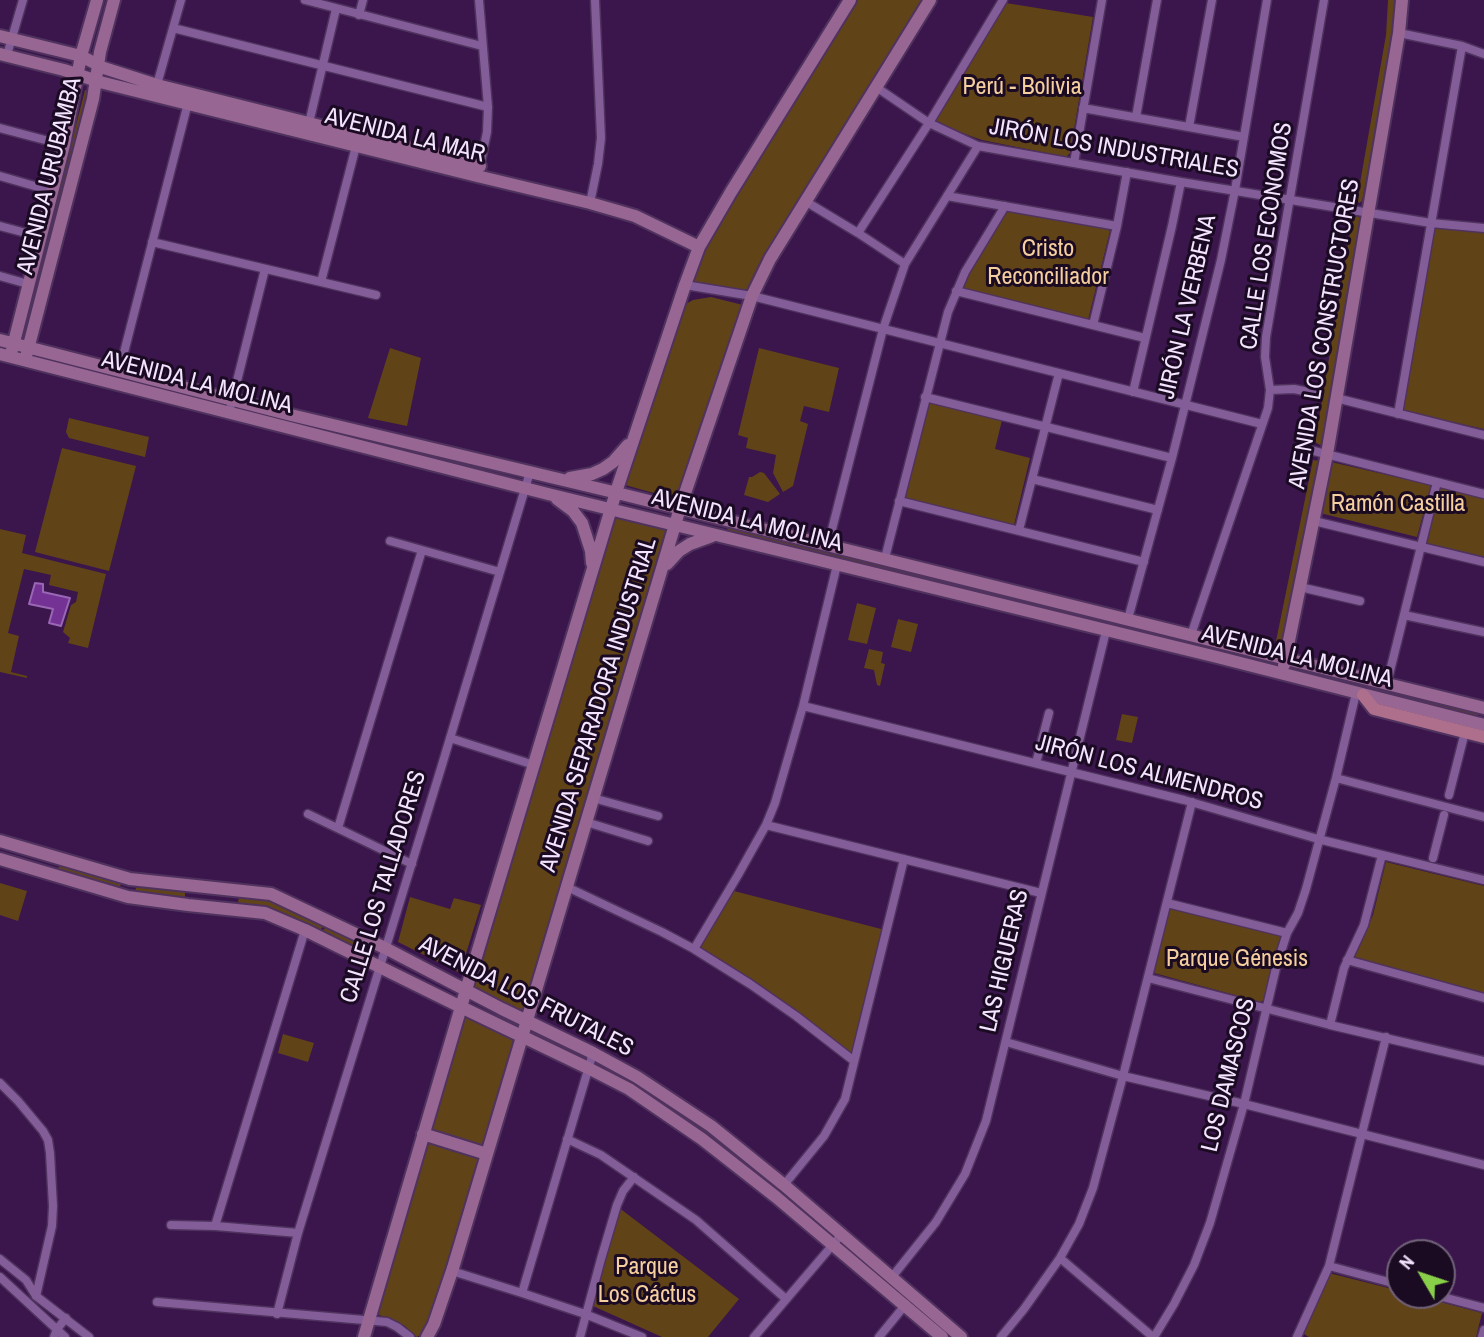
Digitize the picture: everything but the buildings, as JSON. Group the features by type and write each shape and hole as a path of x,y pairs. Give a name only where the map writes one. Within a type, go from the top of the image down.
{"main road":[{"name":"AVENIDA URUBAMBA","path":"5,356 14,344 64,145 81,56 97,0"},
{"name":"AVENIDA URUBAMBA","path":"27,354 93,99 98,65 114,0"},
{"name":"AVENIDA SEPARADORA INDUSTRIAL","path":"429,1335 452,1271 675,526 752,296 770,259 930,0"},
{"name":"AVENIDA LOS CONSTRUCTORES","path":"1282,675 1327,454 1399,33 1402,0"},
{"name":"AVENIDA SEPARADORA INDUSTRIAL","path":"364,1337 616,492 685,285 699,247 845,2"},
{"name":"AVENIDA LA MAR","path":"6,37 81,56 188,103 356,145 479,171"},
{"name":"AVENIDA LA MAR","path":"4,54 95,80 156,90 309,123 635,216 699,247"},
{"name":"AVENIDA LA MOLINA","path":"0,340 14,344 27,354 307,426 421,461 1359,694"},
{"name":"AVENIDA LA MOLINA","path":"5,356 27,354 119,372 230,407"},
{"name":"AVENIDA LA MOLINA","path":"307,426 425,447 554,477 1481,707"},
{"path":"554,477 580,477 603,469 621,454 637,430"},
{"path":"421,461 425,447"},
{"path":"548,494 573,511 583,526 591,551 590,583"},
{"path":"729,539 723,531 725,524 749,525"},
{"path":"662,570 690,544 714,535"},
{"path":"1217,657 1224,653 1220,642"},
{"path":"1264,670 1268,654"},
{"path":"1359,694 1374,709 1474,727"},
{"path":"1481,707 1469,708 1467,712 1469,720 1484,737"},
{"name":"AVENIDA LOS FRUTALES","path":"0,841 130,880 271,894 593,1053 637,1077 711,1126 784,1185 892,1277 909,1301 942,1337"},
{"name":"AVENIDA LOS FRUTALES","path":"0,859 128,897 265,913 522,1035 629,1089 702,1139 833,1245 961,1337"},
{"path":"423,1134 487,1154"}],"street":[{"path":"4,54 6,37 23,0"},
{"path":"156,90 181,0"},
{"path":"305,0 482,46"},
{"path":"359,15 363,0"},
{"path":"479,0 488,107 487,132 479,171"},
{"path":"590,202 601,138 595,0"},
{"path":"858,233 929,123 1003,0"},
{"path":"1074,163 1102,0"},
{"path":"1136,117 1157,0"},
{"path":"1189,127 1212,0"},
{"name":"JIRÓN LA VERBENA","path":"1128,619 1172,458 1221,260 1267,0"},
{"name":"CALLE LOS ECONOMOS","path":"1191,635 1268,408 1270,390 1265,357 1266,337 1324,0"},
{"path":"309,123 336,9"},
{"path":"173,28 488,107"},
{"path":"1399,33 1462,46 1484,54"},
{"path":"1398,414 1462,46"},
{"name":"JIRÓN LOS INDUSTRIALES","path":"876,87 929,123 978,146 1431,223 1484,228"},
{"path":"119,372 188,103"},
{"path":"1083,108 1244,136"},
{"path":"0,128 64,145"},
{"path":"321,282 356,145"},
{"path":"828,545 883,329 905,264 978,146"},
{"path":"1093,325 1128,172"},
{"path":"0,176 52,191"},
{"path":"1133,392 1181,182"},
{"path":"947,196 1117,226"},
{"path":"805,201 905,264"},
{"path":"885,558 939,343 956,291 1005,206"},
{"path":"0,226 40,237"},
{"path":"152,242 376,295"},
{"path":"230,407 265,269"},
{"path":"0,276 28,284"},
{"path":"685,285 752,296 1262,424"},
{"path":"956,291 1146,338"},
{"path":"1019,530 1059,373"},
{"path":"1270,390 1294,389 1319,394"},
{"path":"925,397 1172,458"},
{"path":"1336,398 1484,435"},
{"path":"1310,450 1484,494"},
{"name":"CALLE LOS TALLADORES","path":"277,1314 298,1233 530,472"},
{"path":"1032,479 1158,510"},
{"path":"1387,683 1437,482"},
{"path":"899,501 1144,562"},
{"path":"1314,521 1484,562"},
{"path":"390,541 500,572"},
{"path":"338,828 422,551"},
{"path":"694,948 766,825 783,779 803,706 837,565"},
{"path":"1300,587 1360,601"},
{"path":"1404,615 1484,632"},
{"name":"LAS HIGUERAS","path":"892,1277 936,1222 965,1174 986,1121 1106,631"},
{"name":"LOS DAMASCOS","path":"1154,1337 1184,1285 1206,1233 1244,1104 1276,968 1287,933 1298,913 1306,889 1359,694"},
{"name":"JIRÓN LOS ALMENDROS","path":"803,706 1192,802 1318,839 1484,880"},
{"path":"1035,763 1049,713"},
{"path":"1449,795 1474,727"},
{"path":"450,738 534,765"},
{"path":"1336,778 1484,817"},
{"path":"593,798 658,816"},
{"path":"1000,1337 1024,1309 1060,1258 1079,1224 1093,1188 1192,802"},
{"path":"308,814 412,864"},
{"path":"1433,858 1444,815"},
{"path":"586,822 648,841"},
{"path":"766,825 1041,893"},
{"path":"1330,1025 1341,977 1364,925 1382,855"},
{"path":"784,1185 824,1136 845,1099 904,859"},
{"path":"567,887 694,948 759,990 854,1061"},
{"path":"1167,903 1287,933"},
{"path":"215,1226 305,930"},
{"path":"1347,960 1484,998"},
{"path":"1148,978 1484,1061"},
{"path":"1300,1336 1329,1266 1386,1037"},
{"path":"1006,1042 1123,1076 1484,1165"},
{"path":"522,1293 593,1053"},
{"path":"0,1083 43,1130 48,1140 52,1226 36,1296"},
{"path":"567,1139 601,1155 696,1220 786,1299"},
{"path":"580,1337 617,1205 623,1191 634,1177"},
{"path":"171,1225 298,1233"},
{"path":"754,1337 842,1234"},
{"path":"1060,1258 1154,1337"},
{"path":"0,1259 26,1280 36,1296 89,1337"},
{"path":"1329,1266 1386,1281"},
{"path":"452,1271 585,1314 642,1337"},
{"path":"0,1277 55,1333 65,1337"},
{"path":"879,1337 909,1301"},
{"path":"1456,1301 1484,1308"},
{"path":"157,1302 387,1322 410,1337"},
{"path":"55,1333 66,1318"},
{"path":"1482,1337 1484,1330"}],"green space":[{"path":"857,0 925,0 767,252 747,289 739,293 698,286 692,279 715,228"},
{"path":"1388,0 1397,0 1396,31 1362,201 1359,203 1357,200 1386,35"},
{"name":"Perú - Bolivia","path":"1006,3 1093,17 1070,153 1066,157 982,140 933,119"},
{"path":"85,90 91,91 30,329 24,328"},
{"name":"Cristo Reconciliador","path":"1003,210 1110,231 1088,320 961,288"},
{"path":"1357,216 1360,220 1323,443 1320,445 1315,442 1352,221"},
{"path":"1434,227 1484,232 1484,429 1402,411"},
{"path":"711,297 743,305 679,500 625,485 682,306 693,300"},
{"path":"390,348 421,358 407,426 368,418"},
{"path":"759,348 839,368 829,412 804,406 800,421 808,424 793,486 783,492 773,473 776,455 746,448 748,438 738,435"},
{"path":"928,402 1002,420 995,449 1030,458 1014,525 905,499"},
{"path":"69,418 149,437 145,457 69,438 66,432"},
{"path":"62,448 136,466 109,571 35,552"},
{"path":"1313,460 1321,461 1284,644 1276,641"},
{"name":"Ramón Castilla","path":"1331,462 1431,485 1417,537 1320,513"},
{"path":"764,473 780,494 768,502 744,495 749,477"},
{"name":"Ramón Castilla","path":"1440,487 1484,498 1484,557 1426,543"},
{"path":"614,515 672,528 525,1007 518,1012 473,988 473,984"},
{"path":"728,527 1219,648 1218,651 732,534"},
{"path":"0,529 26,535 22,553 106,574 88,648 68,643 70,638 63,632 78,592 49,585 51,575 24,569 8,633 19,636 11,672 27,678 0,672"},
{"path":"857,603 876,608 867,644 848,640"},
{"path":"898,619 918,624 911,652 891,647"},
{"path":"869,649 883,652 881,663 885,664 880,686 877,685 874,670 864,668"},
{"path":"1293,665 1478,714 1476,719 1291,671"},
{"path":"1122,714 1138,717 1132,743 1116,740"},
{"path":"1386,862 1484,886 1484,993 1354,959 1373,915"},
{"path":"59,865 121,883 119,892 58,873"},
{"path":"0,883 27,891 18,921 0,915"},
{"path":"140,886 181,890 185,896 183,899 135,892"},
{"path":"734,891 885,930 853,1057 698,949"},
{"path":"240,896 266,898 325,925 318,932 240,906"},
{"path":"410,897 450,909 454,898 481,905 460,973 398,942"},
{"name":"Parque Génesis","path":"1169,908 1280,935 1283,938 1265,1000 1260,1002 1154,973"},
{"path":"327,926 375,949 370,957 320,933"},
{"path":"464,1014 507,1036 515,1044 472,1191 426,1333 416,1337 405,1326 377,1314"},
{"path":"283,1034 314,1043 308,1062 278,1053"},
{"path":"594,1061 635,1080 711,1131 833,1232 834,1237 830,1238 594,1065"},
{"name":"Parque Los Cáctus","path":"618,1207 739,1299 708,1337 662,1337 593,1306"},
{"path":"1329,1273 1386,1287 1386,1309 1456,1309 1456,1306 1482,1313 1476,1337 1309,1337 1304,1334"}],"shaded area":[{"path":"35,583 43,584 43,592 70,598 61,626 49,623 53,609 29,604"}]}
